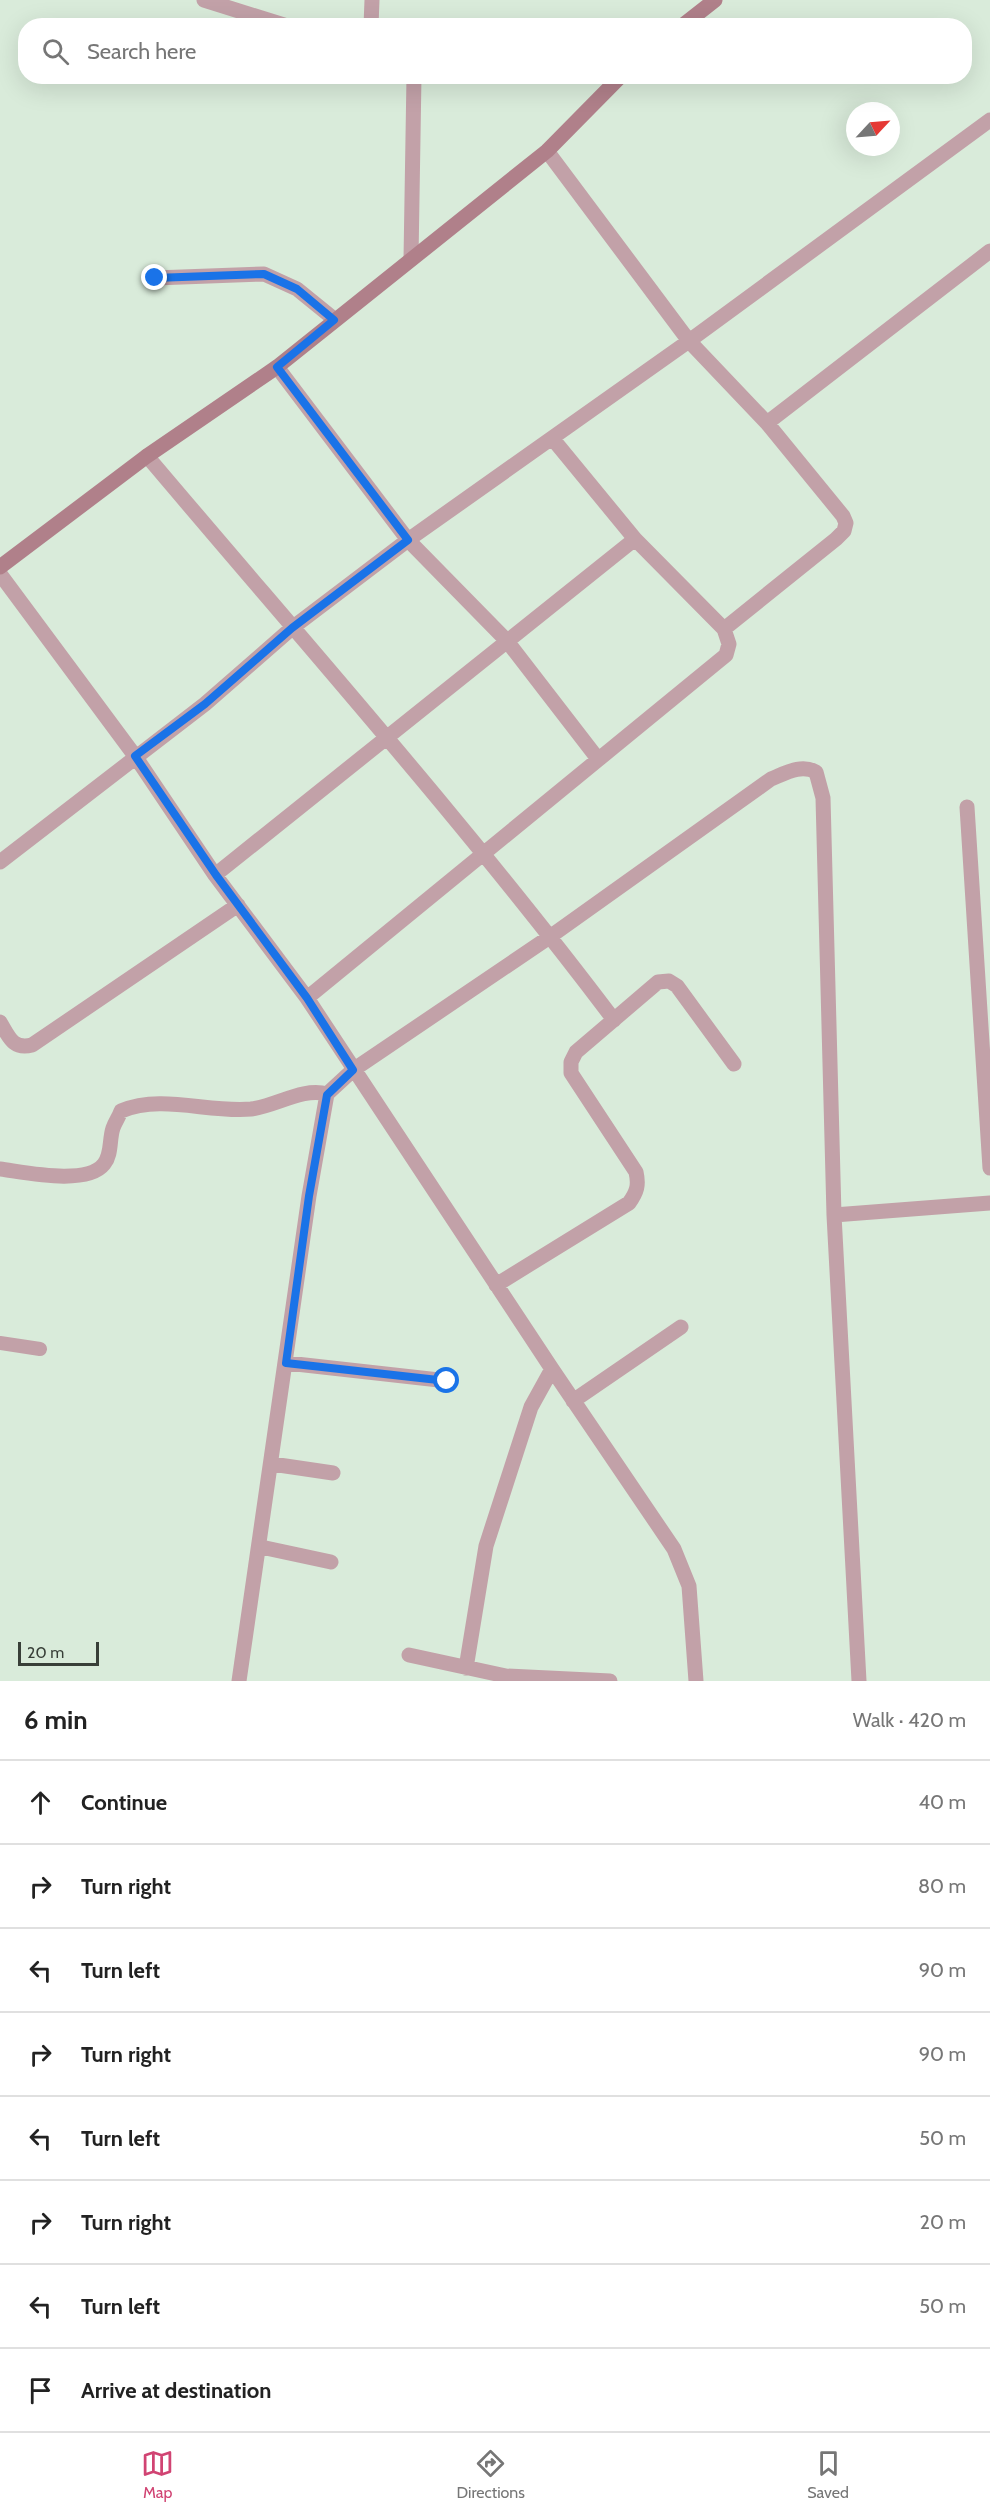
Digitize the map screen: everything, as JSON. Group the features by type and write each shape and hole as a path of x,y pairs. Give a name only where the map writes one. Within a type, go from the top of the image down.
{"main road":[{"path":"691,18 715,0"},
{"path":"0,567 147,456 277,367 547,151 613,84"}],"street":[{"path":"204,0 237,5 268,18"},
{"path":"371,18 372,0"},
{"path":"411,259 414,84"},
{"path":"0,862 205,704 292,628 408,540 689,341 990,120"},
{"path":"547,151 689,341 767,423 846,523 844,531 836,539 724,629"},
{"path":"767,423 990,251"},
{"path":"155,278 264,274 297,289 334,320"},
{"path":"277,367 408,540 507,642 598,759"},
{"path":"307,998 726,655 729,644 724,629 635,539 552,438"},
{"path":"147,456 388,739 551,936 614,1020"},
{"path":"216,875 635,539"},
{"path":"0,574 135,756 238,906 307,998 573,1401 674,1549 689,1586 696,1681"},
{"path":"239,1681 261,1547 309,1196 327,1095 353,1070 551,936 771,779 795,770 810,769 816,772 823,798 834,1215 859,1681"},
{"path":"966,807 990,1168"},
{"path":"0,1022 14,1044 22,1048 32,1045 238,906"},
{"path":"496,1285 629,1203 636,1194 639,1183 636,1172 571,1073 571,1062 576,1052 658,982 669,981 677,987 734,1064"},
{"path":"0,1169 64,1177 84,1174 103,1166 108,1157 113,1129 121,1111 139,1104 250,1109 316,1091 327,1095"},
{"path":"834,1215 990,1203"},
{"path":"573,1401 681,1327"},
{"path":"286,1363 447,1381"},
{"path":"466,1668 486,1546 531,1407 552,1369"},
{"path":"272,1464 333,1473"},
{"path":"261,1547 331,1563"},
{"path":"409,1655 506,1676 610,1681"}],"lane":[{"path":"0,1343 40,1349"}],"route":[{"path":"155,278 264,274 297,289 334,320 277,367 408,540 292,628 205,704 135,756 216,875 307,998 353,1070 327,1095 309,1196 286,1363 447,1381"}]}
